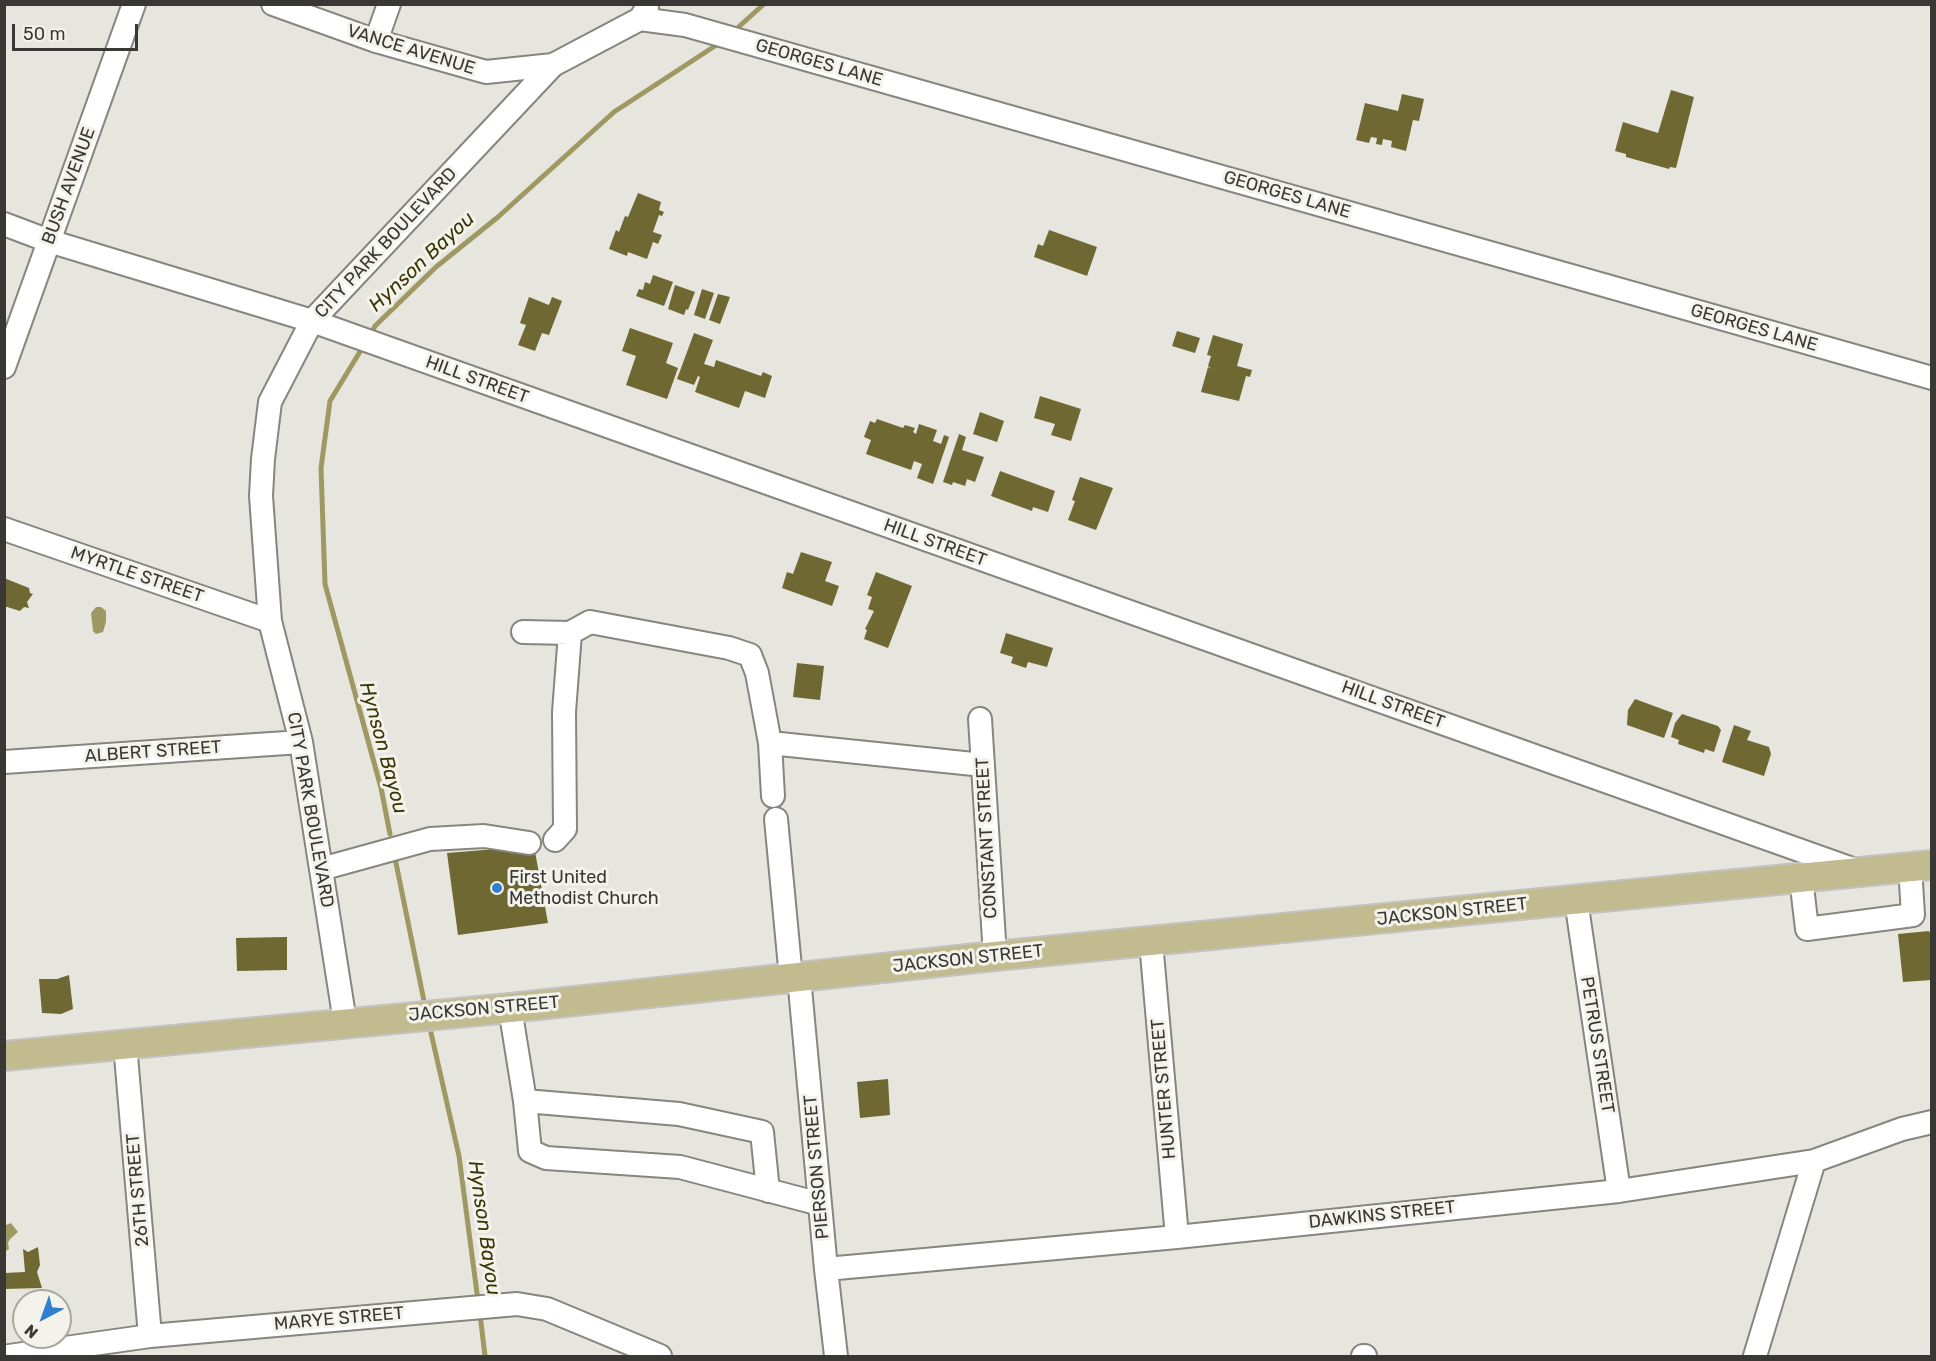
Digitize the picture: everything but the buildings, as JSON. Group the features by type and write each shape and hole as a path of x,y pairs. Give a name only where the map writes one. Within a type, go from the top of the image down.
{"main road":[{"name":"JACKSON STREET","path":"4,1056 510,1008 995,956 1921,866"}],"street":[{"name":"BUSH AVENUE","path":"4,367 134,4"},
{"name":"VANCE AVENUE","path":"273,4 376,41 486,72 553,65"},
{"path":"376,41 389,4"},
{"name":"CITY PARK BOULEVARD","path":"345,1022 301,742 270,621 261,496 265,432 270,402 312,321 553,65 645,12"},
{"name":"GEORGES LANE","path":"645,12 1932,378"},
{"name":"HILL STREET","path":"4,225 312,321 1861,872"},
{"name":"MYRTLE STREET","path":"4,529 270,621"},
{"name":"PIERSON STREET","path":"570,633 590,622 729,648 750,655 757,674 770,743 775,808 836,1356"},
{"path":"523,632 570,633 564,712 565,830 555,840"},
{"name":"CONSTANT STREET","path":"980,719 995,956"},
{"name":"ALBERT STREET","path":"4,762 301,742"},
{"path":"770,743 983,765"},
{"path":"321,869 430,839 484,836 529,843"},
{"path":"1801,878 1808,929 1922,914 1921,866"},
{"name":"PETRUS STREET","path":"1576,900 1619,1191"},
{"name":"HUNTER STREET","path":"1151,942 1177,1237"},
{"path":"510,1008 525,1101 530,1151 546,1158 680,1167 820,1204"},
{"name":"26TH STREET","path":"125,1044 150,1336"},
{"path":"525,1101 679,1114 762,1132 768,1191"},
{"name":"DAWKINS STREET","path":"826,1269 1177,1237 1619,1191 1814,1161 1902,1129 1932,1122"},
{"path":"1755,1356 1814,1161"},
{"name":"MARYE STREET","path":"9,1356 150,1336 517,1304 546,1309 660,1356"}],"shaded area":[{"path":"96,607 101,607 106,611 106,622 103,632 96,634 93,631 91,613"},
{"path":"11,1223 18,1232 10,1239 9,1249 6,1251 5,1229 6,1225"}],"waterway":[{"name":"Hynson Bayou","path":"733,32 764,4"},
{"name":"Hynson Bayou","path":"369,337 375,326 436,267 498,217 614,112 721,42"},
{"name":"Hynson Bayou","path":"364,345 330,401 321,468 325,584 381,788 390,834"},
{"name":"Hynson Bayou","path":"395,858 425,1006"},
{"name":"Hynson Bayou","path":"429,1024 459,1156 478,1301"},
{"name":"Hynson Bayou","path":"480,1314 485,1356"}],"place":[{"name":"First United Methodist Church","path":"497,888"}]}
